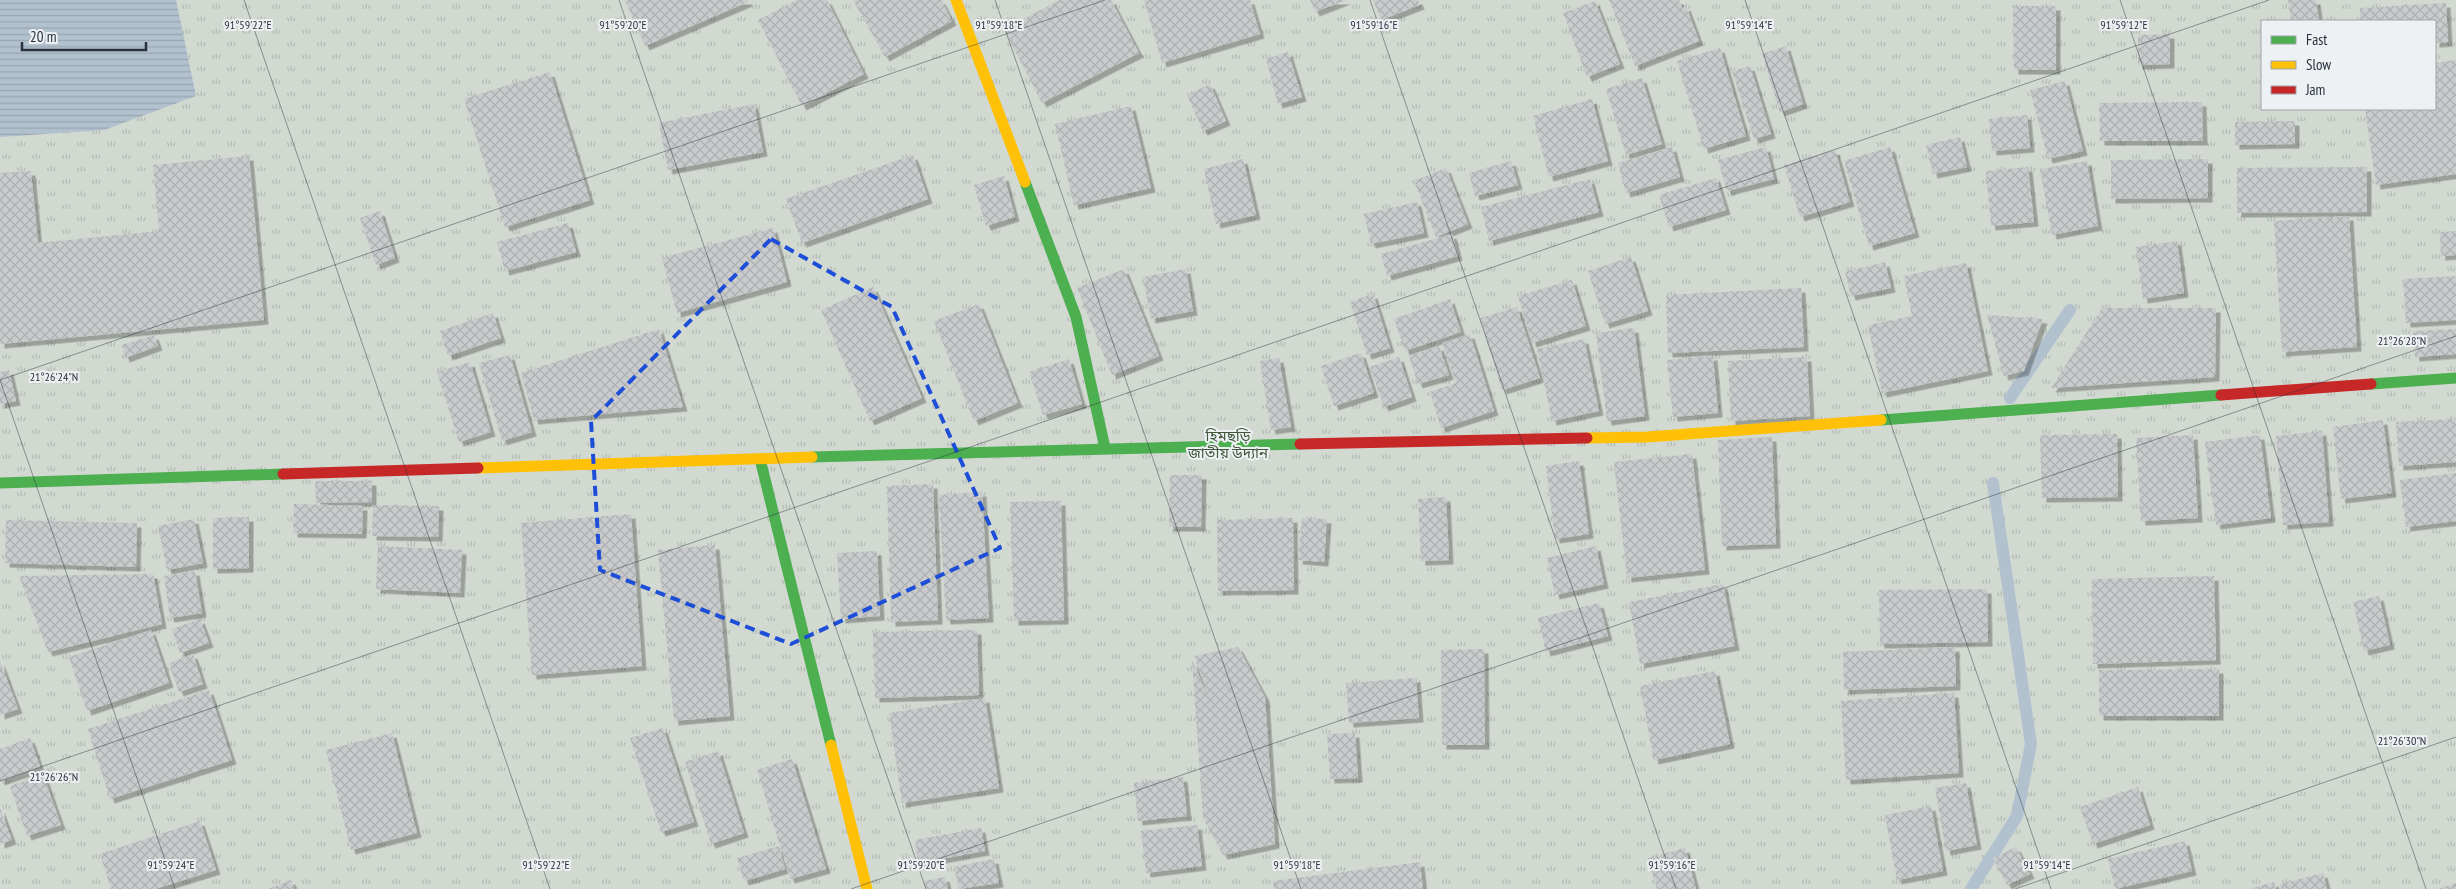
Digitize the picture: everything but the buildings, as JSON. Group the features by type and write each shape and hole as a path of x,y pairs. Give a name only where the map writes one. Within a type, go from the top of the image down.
{"main road":[{"path":"956,0 1076,317 1105,448"},
{"path":"0,484 1105,448 1647,437 2456,378"},
{"path":"760,459 867,889"}],"highlighted area":[{"path":"771,239 892,307 1000,548 791,644 600,570 591,421"}],"green space":[{"name":"হিমছড়ি জাতীয় উদ্যান","path":"0,0 2456,0 2456,889 0,889"}],"water":[{"path":"0,0 176,0 196,96 104,130 0,137"}],"waterway":[{"path":"2010,398 2070,310"},
{"path":"1971,889 2017,816 2031,744 1993,483"}],"traffic: fast":[{"path":"1025,182 1076,317 1105,448"},
{"path":"2371,384 2456,378"},
{"path":"1881,420 2221,395"},
{"path":"812,457 1300,444"},
{"path":"760,459 831,745"},
{"path":"0,483 283,474"}],"traffic: slow":[{"path":"956,0 1025,182"},
{"path":"1587,438 1647,437 1881,420"},
{"path":"478,468 812,457"},
{"path":"831,745 867,889"}],"traffic: jam":[{"path":"2221,395 2371,384"},
{"path":"1300,444 1587,438"},
{"path":"283,474 478,468"}]}
